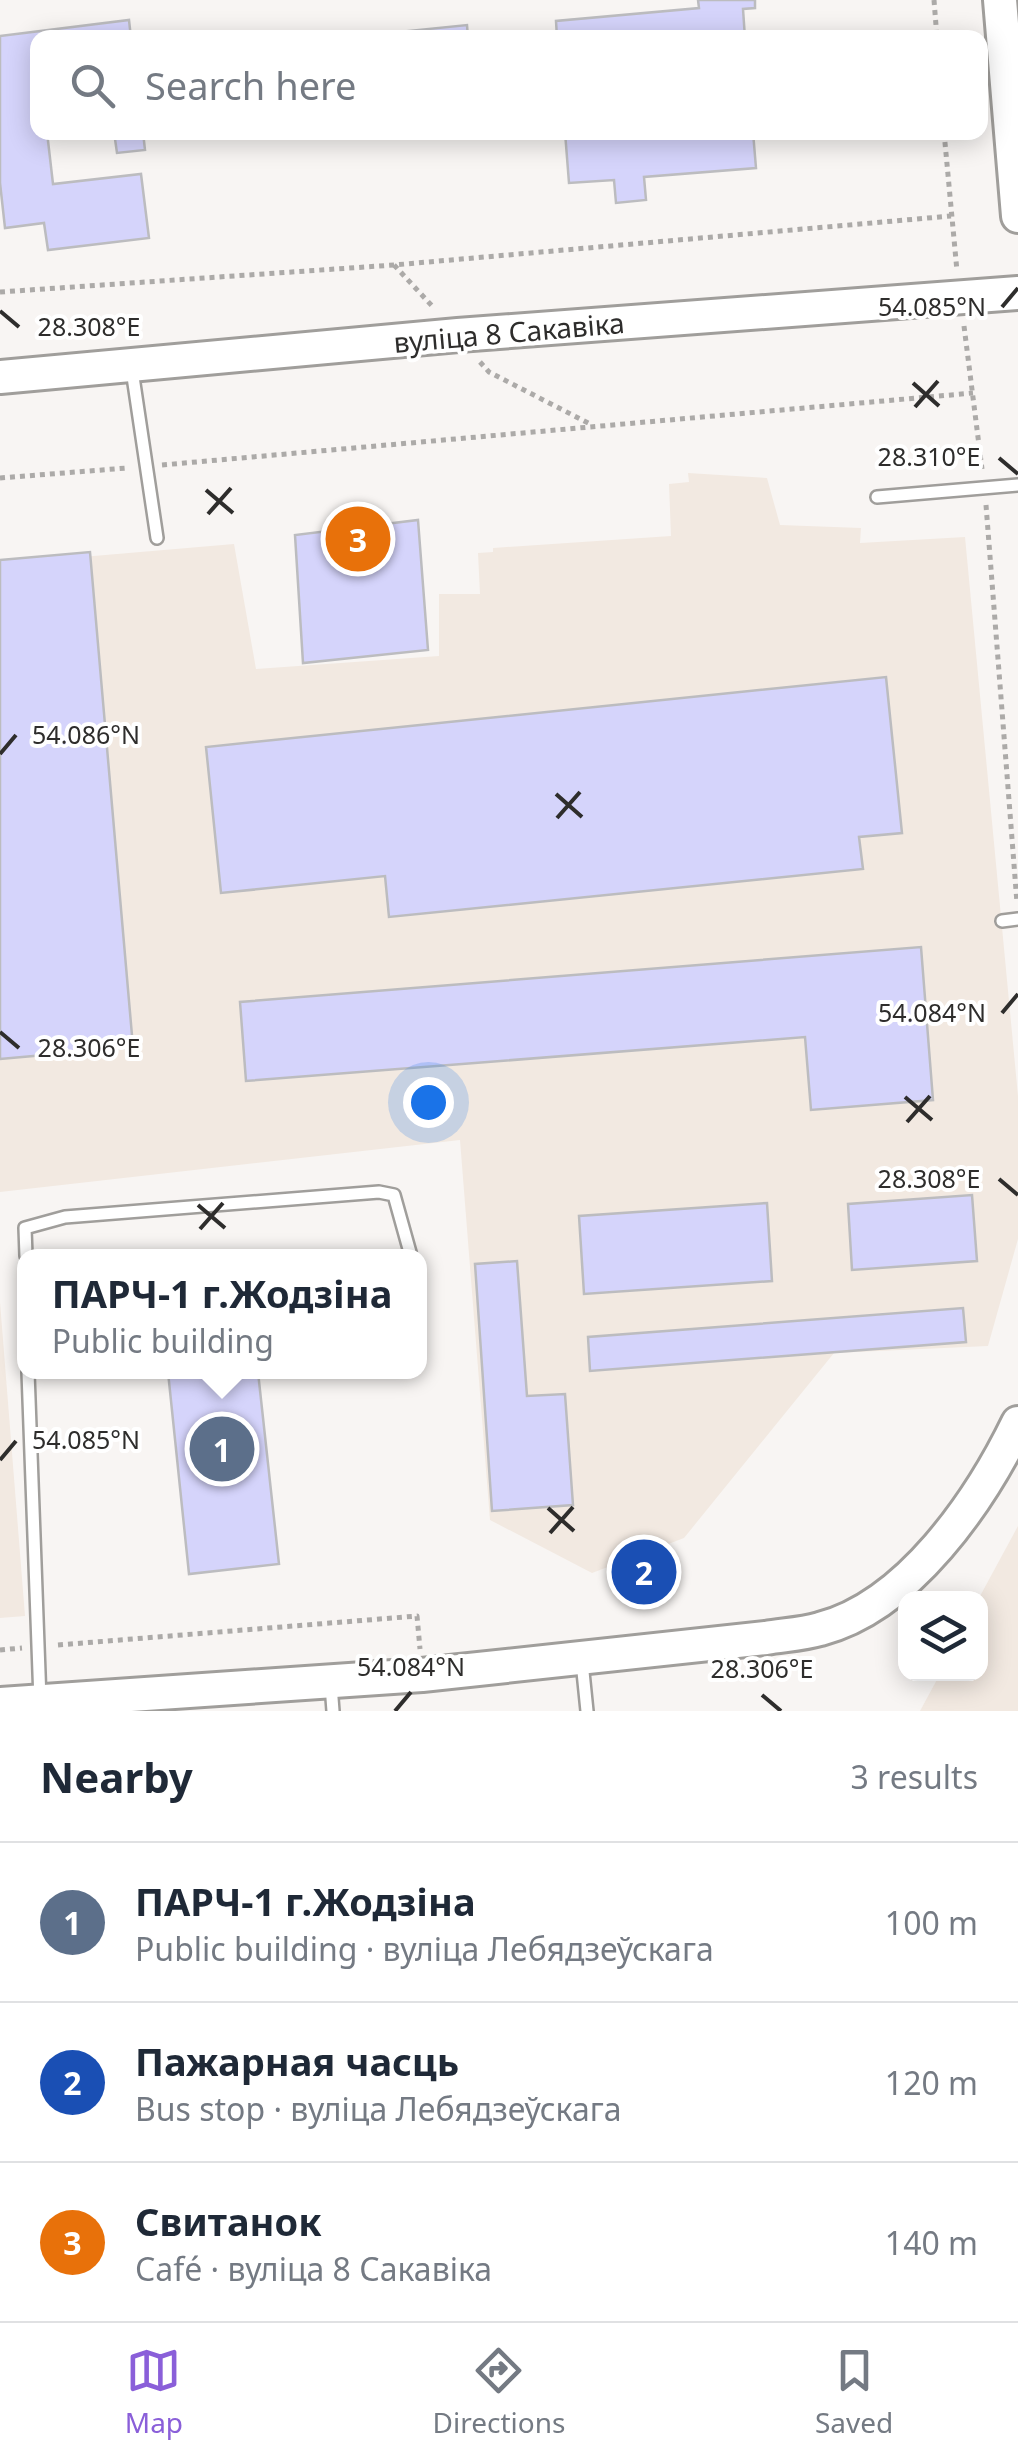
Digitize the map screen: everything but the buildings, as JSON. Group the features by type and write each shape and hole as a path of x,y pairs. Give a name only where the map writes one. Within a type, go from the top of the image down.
{"main road":[{"path":"1000,0 1018,216"},
{"name":"вуліца 8 Сакавіка","path":"0,377 458,335 1018,293"},
{"path":"0,1704 40,1700 332,1696 422,1675 822,1629 864,1610 899,1585 972,1504 1018,1423"}],"lane":[{"path":"131,366 156,538"},
{"path":"878,498 1018,485"},
{"path":"1002,921 1018,919"},
{"path":"26,1249 25,1228 65,1217 379,1192 394,1195 408,1249"},
{"path":"28,1379 40,1700"},
{"path":"582,1658 587,1711"}],"path":[{"path":"934,0 936,30"},
{"path":"945,140 950,216 984,488 1018,919"},
{"path":"0,292 394,265 950,216"},
{"path":"0,478 973,393"},
{"path":"0,1650 417,1616 420,1650"}],"shaded area":[{"path":"688,473 767,478 780,525 861,528 860,543 965,537 1018,1096 1018,1239 988,1346 834,1353 684,1538 592,1573 490,1520 460,1140 0,1192 0,564 234,544 256,669 439,656 439,594 480,594 478,553 493,552 493,548 671,536 669,484 689,482"},
{"path":"0,1302 25,1616 0,1618"},
{"path":"1018,1526 1018,1711 920,1711 936,1681 988,1681 988,1591 983,1591"}],"place":[{"name":"Свитанок","path":"358,539"},
{"name":"ПАРЧ-1 г.Жодзіна","path":"222,1449"},
{"name":"Пажарная часць","path":"644,1572"}]}
